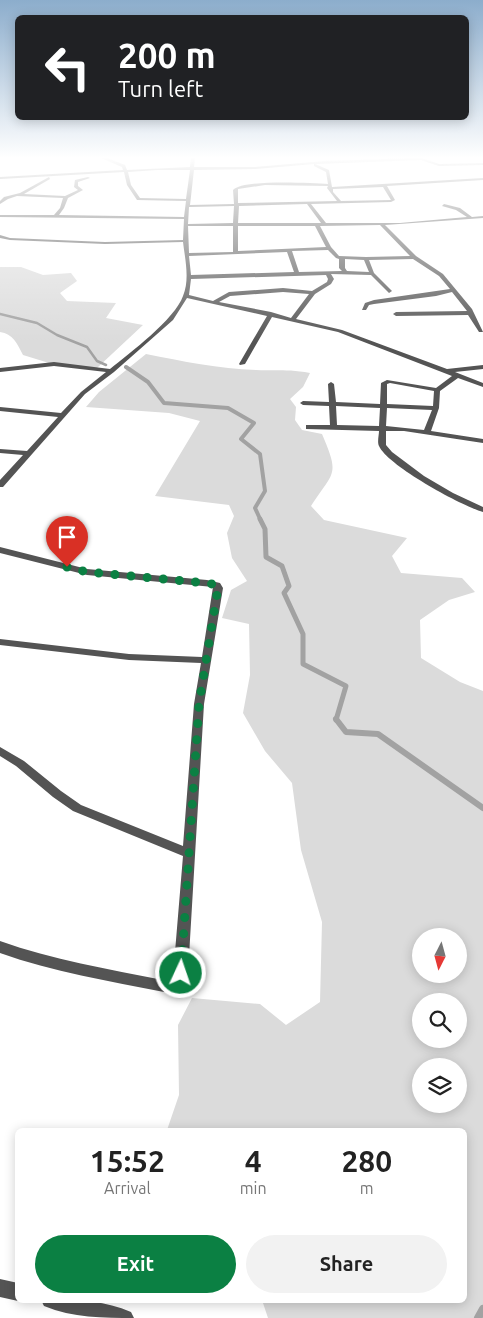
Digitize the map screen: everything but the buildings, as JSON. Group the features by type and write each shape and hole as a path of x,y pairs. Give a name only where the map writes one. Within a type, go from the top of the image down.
{"street":[{"path":"154,220 234,225 417,224 458,220"},
{"path":"235,220 236,253"},
{"path":"321,220 325,225"},
{"path":"0,485 84,393 168,323 186,296 189,277 185,241 186,222"},
{"path":"382,224 414,257 441,275 470,313 481,331"},
{"path":"317,225 329,248 342,258 414,257"},
{"path":"0,236 10,239 105,243 185,241"},
{"path":"186,255 329,248"},
{"path":"289,250 297,273"},
{"path":"342,258 342,268 346,272"},
{"path":"366,259 372,274 388,291"},
{"path":"189,277 346,272 372,274"},
{"path":"293,319 313,293 329,283 331,279 328,273"},
{"path":"215,302 228,294 283,290 313,293"},
{"path":"364,310 367,304 374,302 453,290"},
{"path":"186,296 340,331 483,385"},
{"path":"396,314 470,313"},
{"path":"242,364 271,314"},
{"path":"0,370 54,364 112,371"},
{"path":"447,371 483,367"},
{"path":"457,375 436,390 388,381 384,383 382,406 384,430 382,445 389,454 421,478 450,495 483,510"},
{"path":"331,384 334,428"},
{"path":"427,431 436,408 436,390"},
{"path":"304,402 436,408"},
{"path":"0,409 63,416"},
{"path":"309,427 404,429 483,441"},
{"path":"0,451 28,453"},
{"path":"0,550 87,572 217,585 199,704 181,973 178,980 164,986 58,966 27,958 0,948"},
{"path":"0,642 129,657 206,660"},
{"path":"0,750 16,758 65,802 188,853"},
{"path":"0,1288 15,1291"},
{"path":"62,1303 125,1318"}],"shaded area":[{"path":"0,267 21,267 43,275 71,273 77,281 60,293 67,301 116,303 106,318 143,325 97,368 49,363 23,355 17,343 11,337 0,332"},
{"path":"146,354 228,368 310,373 303,387 290,399 296,407 295,420 302,430 322,434 328,448 332,466 332,473 329,479 311,506 324,520 407,538 392,556 401,573 462,578 475,592 449,600 420,620 421,658 460,682 483,691 483,1318 268,1318 263,1303 467,1303 467,1128 168,1128 179,1095 178,1025 192,998 260,1004 286,1025 320,1002 322,922 301,850 292,783 265,751 243,713 250,675 249,624 222,618 231,590 247,581 232,558 227,533 234,516 229,505 155,496 200,421 169,413 86,407 99,392"}],"waterway":[{"path":"0,314 37,323 57,335 87,347 97,361 106,365"},
{"path":"126,367 148,382 164,403 228,408 254,423 241,439 260,454 265,491 255,508 261,521"},
{"path":"261,521 265,529 266,557 282,566 289,586 284,593 303,634 303,664 346,686 336,719"},
{"path":"336,719 346,732 378,734 483,808"},
{"path":"478,1318 483,1309"}],"route":[{"path":"67,567 87,572 207,583 217,585 218,588 199,704 181,973"}]}
